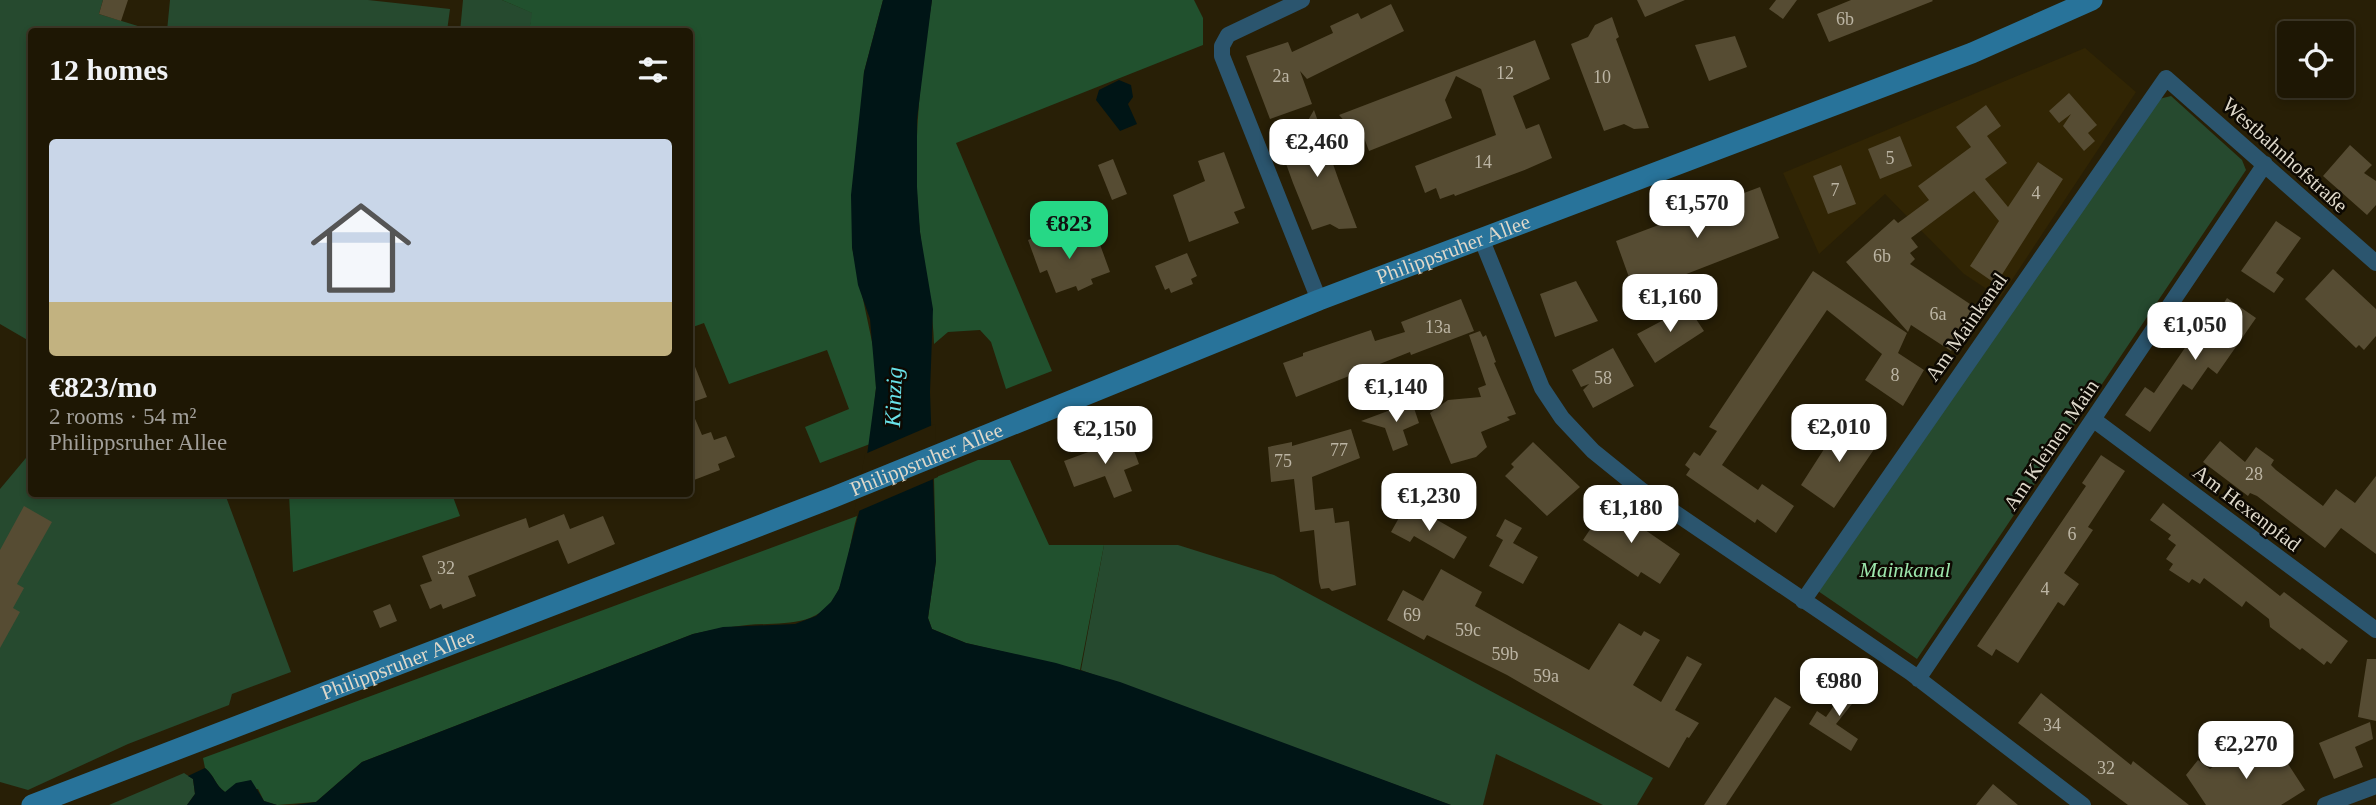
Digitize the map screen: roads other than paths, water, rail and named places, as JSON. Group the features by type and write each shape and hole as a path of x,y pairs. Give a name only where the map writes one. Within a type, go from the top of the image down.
{"main road":[{"name":"Philippsruher Allee","path":"32,805 834,497 1319,300 1972,53 2092,0"}],"street":[{"path":"1302,0 1228,35 1222,46 1222,56 1319,300"},
{"name":"Westbahnhofstraße","path":"2166,78 2376,263"},
{"name":"Am Mainkanal","path":"1803,601 2166,78"},
{"name":"Am Kleinen Main","path":"1918,679 2265,164"},
{"path":"1481,238 1534,372 1557,411 1577,435 1632,482 1918,679 2083,805"},
{"name":"Am Hexenpfad","path":"2094,420 2376,629"},
{"path":"2325,805 2376,786"}],"water":[{"name":"Kinzig","path":"883,0 932,0 917,119 917,187 920,232 933,309 930,392 936,561 928,618 932,629 966,643 1056,663 1120,682 1451,805 294,805 316,802 362,762 693,634 723,627 795,624 816,616 831,602 839,589 860,508 876,388 870,319 858,285 852,247 851,195 864,72"},
{"path":"1119,80 1131,85 1133,97 1128,104 1137,124 1120,131 1096,100 1099,90"},
{"path":"205,768 225,792 236,783 251,780 264,801 277,805 187,805 195,794 193,779 188,776"}],"park label":[{"name":"Mainkanal","path":"1905,570"}]}
